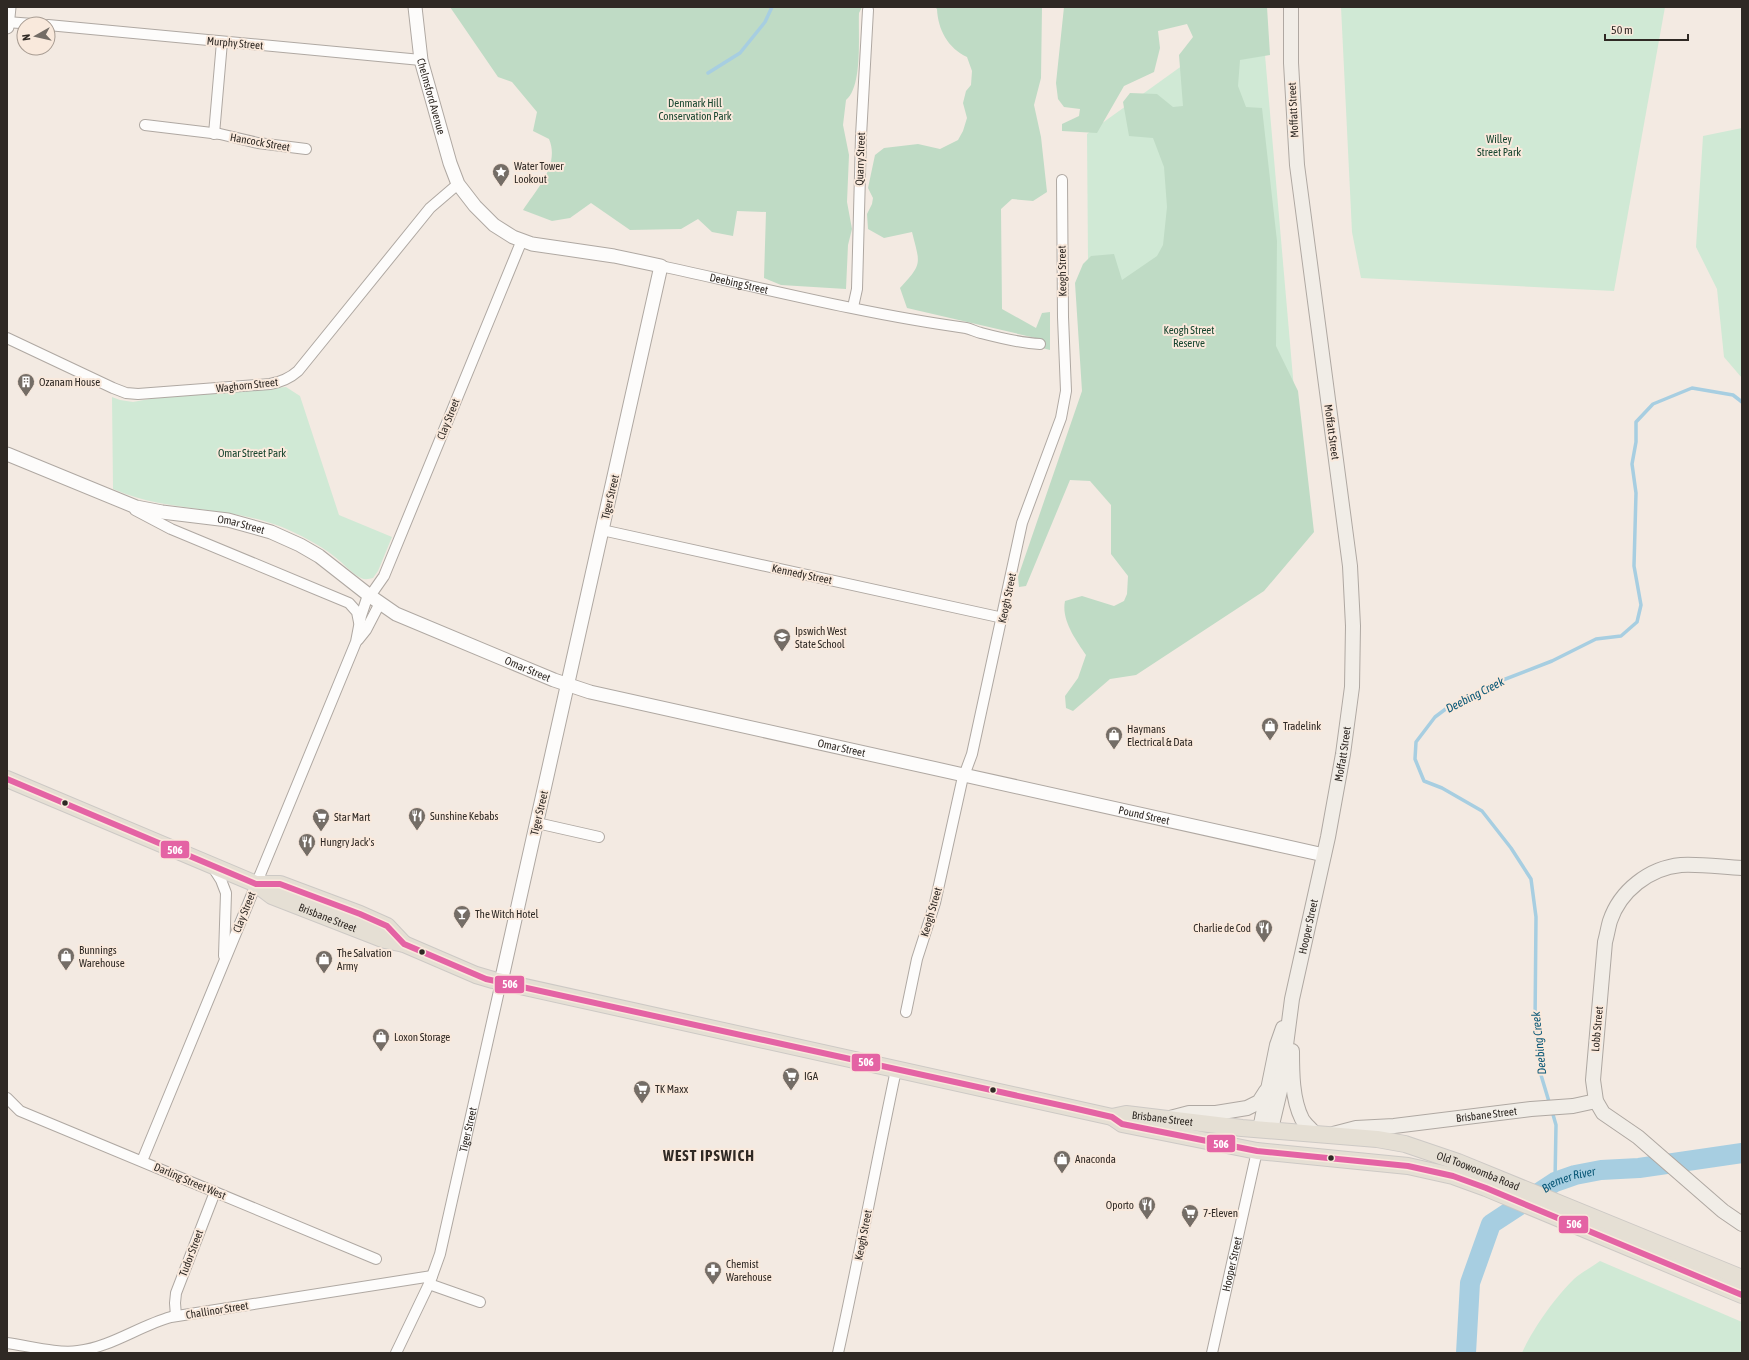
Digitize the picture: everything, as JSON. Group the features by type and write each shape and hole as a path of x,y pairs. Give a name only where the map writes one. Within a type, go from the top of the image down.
{"main road":[{"name":"Moffatt Street","path":"1291,7 1291,63 1297,166 1350,566 1353,626 1352,687 1343,754 1324,855"},
{"name":"Brisbane Street","path":"7,779 256,884 272,896 385,940 404,944 476,975 501,982 1112,1117 1126,1114 1166,1120 1265,1129"},
{"name":"Hooper Street","path":"1257,1151 1265,1129 1284,1062 1292,999 1324,855"},
{"name":"Lobb Street","path":"1742,868 1680,866 1658,871 1638,882 1622,899 1610,921 1605,942 1593,1080 1596,1101 1607,1117 1638,1137 1703,1193 1742,1224"},
{"name":"Hooper Street","path":"1265,1129 1268,1088 1277,1045 1292,999"},
{"path":"1292,999 1292,1060 1295,1092 1302,1118 1314,1133"},
{"path":"1166,1120 1190,1113 1216,1113 1249,1107 1261,1100 1268,1088"},
{"name":"Brisbane Street","path":"1331,1134 1356,1128 1394,1126 1530,1108 1573,1106 1596,1101"},
{"name":"Old Toowoomba Road","path":"1112,1117 1122,1124 1257,1151 1408,1166 1456,1169"},
{"name":"Old Toowoomba Road","path":"1265,1129 1331,1134 1391,1141 1427,1151 1456,1169 1639,1245 1742,1295"},
{"name":"Old Toowoomba Road","path":"1639,1245 1742,1278"}],"street":[{"path":"7,27 9,7"},
{"name":"Chelmsford Avenue","path":"415,7 422,60 450,163 458,184"},
{"name":"Quarry Street","path":"853,307 857,288 861,136 868,10"},
{"name":"Murphy Street","path":"56,26 422,60"},
{"name":"Hancock Street","path":"214,134 222,42"},
{"name":"Hancock Street","path":"145,125 214,134 258,143 306,149"},
{"name":"Keogh Street","path":"906,1012 917,959 935,903 962,781 972,754 1022,523 1061,418 1066,391 1063,317 1062,180"},
{"name":"Deebing Street","path":"458,184 475,206 494,225 513,237 532,244 614,256 853,307 949,326 967,328 980,333 1040,344"},
{"name":"Waghorn Street","path":"7,338 126,393 138,394 280,382 290,378 298,371 430,208 458,184"},
{"name":"Clay Street","path":"142,1161 356,642 359,628 384,576 522,240"},
{"name":"Tiger Street","path":"396,1353 430,1280 440,1254 661,266"},
{"name":"Omar Street","path":"7,454 118,500 148,510 228,520 271,532 295,542 319,556 337,568 373,598 400,616 568,685 590,692 965,774"},
{"name":"Omar Street","path":"118,500 171,529 349,603 357,613 359,628"},
{"name":"Kennedy Street","path":"602,530 1002,618"},
{"name":"Clay Street","path":"356,642 366,630 373,598"},
{"name":"Pound Street","path":"965,774 1012,787 1324,855"},
{"path":"537,823 599,837"},
{"path":"212,866 221,880 226,893 224,962"},
{"name":"Keogh Street","path":"838,1353 896,1070"},
{"name":"Darling Street West","path":"7,1098 20,1110 376,1259"},
{"name":"Hooper Street","path":"1212,1353 1257,1151"},
{"name":"Tudor Street","path":"176,1316 176,1293 215,1192"},
{"path":"430,1280 480,1302"},
{"name":"Challinor Street","path":"7,1343 54,1351 89,1349 156,1322 176,1316 430,1280"}],"green space":[{"name":"Denmark Hill Conservation Park","path":"450,7 862,7 859,13 857,72 855,83 846,100 843,125 849,155 847,202 852,229 848,245 846,289 781,285 764,278 766,212 737,211 733,236 712,232 698,219 681,229 630,230 591,203 570,218 552,221 523,210 540,185 549,167 552,158 552,149 549,139 533,131 537,112 512,82 498,77"},
{"path":"935,7 1042,7 1041,78 1034,105 1041,137 1047,192 1033,201 1012,199 1001,209 1002,309 1036,328 1042,313 1050,312 1050,350 1042,348 1040,339 907,308 900,288 913,273 918,263 917,251 912,232 884,238 868,229 867,214 873,198 868,188 875,155 884,148 918,144 940,149 958,140 963,131 967,118 963,103 966,91 971,85 972,71 967,57 954,49 945,38 939,24 937,9"},
{"name":"Keogh Street Reserve","path":"1064,7 1267,7 1270,55 1240,60 1238,86 1246,107 1262,108 1277,241 1276,346 1298,391 1314,532 1264,591 1136,675 1110,679 1073,711 1066,708 1065,696 1078,678 1086,655 1070,630 1065,615 1065,601 1082,596 1114,606 1124,601 1127,594 1128,576 1111,554 1111,505 1090,481 1070,480 1026,586 1019,587 1018,577 1082,391 1075,283 1083,264 1091,256 1114,254 1122,280 1157,256 1163,245 1167,207 1164,167 1153,138 1129,136 1123,102 1130,93 1157,94 1173,107 1183,106 1179,55 1193,37 1187,24 1158,31 1160,48 1154,72 1124,86 1097,133 1062,131 1062,124 1079,116 1080,109 1064,107 1058,99 1056,83"},
{"name":"Willey Street Park","path":"1341,7 1665,7 1614,291 1361,278 1352,232"},
{"name":"Keogh Street Reserve","path":"1261,9 1307,539 1089,384 1087,134"},
{"path":"1742,128 1742,378 1724,357 1717,289 1696,247 1703,136"},
{"name":"Omar Street Park","path":"286,387 300,396 339,515 392,537 378,571 373,578 361,578 322,548 282,527 240,515 154,502 134,497 113,489 112,397 133,402 160,397"},
{"path":"1600,1261 1742,1322 1742,1353 1522,1353 1538,1324 1560,1294 1580,1274"}],"waterway":[{"path":"708,73 740,53 765,22 772,7"},
{"name":"Deebing Creek","path":"1550,1105 1541,1075 1535,1026 1536,917 1531,879 1511,848 1482,811 1442,788 1424,781 1415,759 1416,742 1435,717 1451,705 1468,700 1490,685 1552,661 1596,639 1621,636 1637,622 1641,605 1634,566 1636,493 1632,464 1636,442 1636,422 1653,404 1692,388 1733,395 1742,402"},
{"name":"Deebing Creek","path":"1552,1111 1556,1125 1555,1182"},
{"name":"Bremer River","path":"1466,1353 1470,1283 1491,1224 1555,1182 1575,1175 1601,1170 1639,1168 1742,1153"}],"transit line":[{"name":"506","path":"7,779 256,884 280,884 360,914 387,926 404,944 486,979 1073,1108 1112,1117 1122,1124 1257,1151 1408,1166 1453,1176 1486,1188 1742,1295"}],"place":[{"name":"Water Tower Lookout","path":"501,187"},
{"name":"Ozanam House","path":"26,397"},
{"name":"Ipswich West State School","path":"782,652"},
{"name":"Tradelink","path":"1270,741"},
{"name":"Haymans Electrical & Data","path":"1114,750"},
{"name":"Sunshine Kebabs","path":"417,831"},
{"name":"Star Mart","path":"321,832"},
{"name":"Hungry Jack's","path":"307,857"},
{"name":"The Witch Hotel","path":"462,929"},
{"name":"Charlie de Cod","path":"1264,943"},
{"name":"Bunnings Warehouse","path":"66,971"},
{"name":"The Salvation Army","path":"324,974"},
{"name":"Loxon Storage","path":"381,1052"},
{"name":"IGA","path":"791,1091"},
{"name":"TK Maxx","path":"642,1104"},
{"name":"Anaconda","path":"1062,1174"},
{"name":"Oporto","path":"1147,1220"},
{"name":"7-Eleven","path":"1190,1228"},
{"name":"Chemist Warehouse","path":"713,1285"}],"district":[{"name":"WEST IPSWICH","path":"709,1155"}]}
